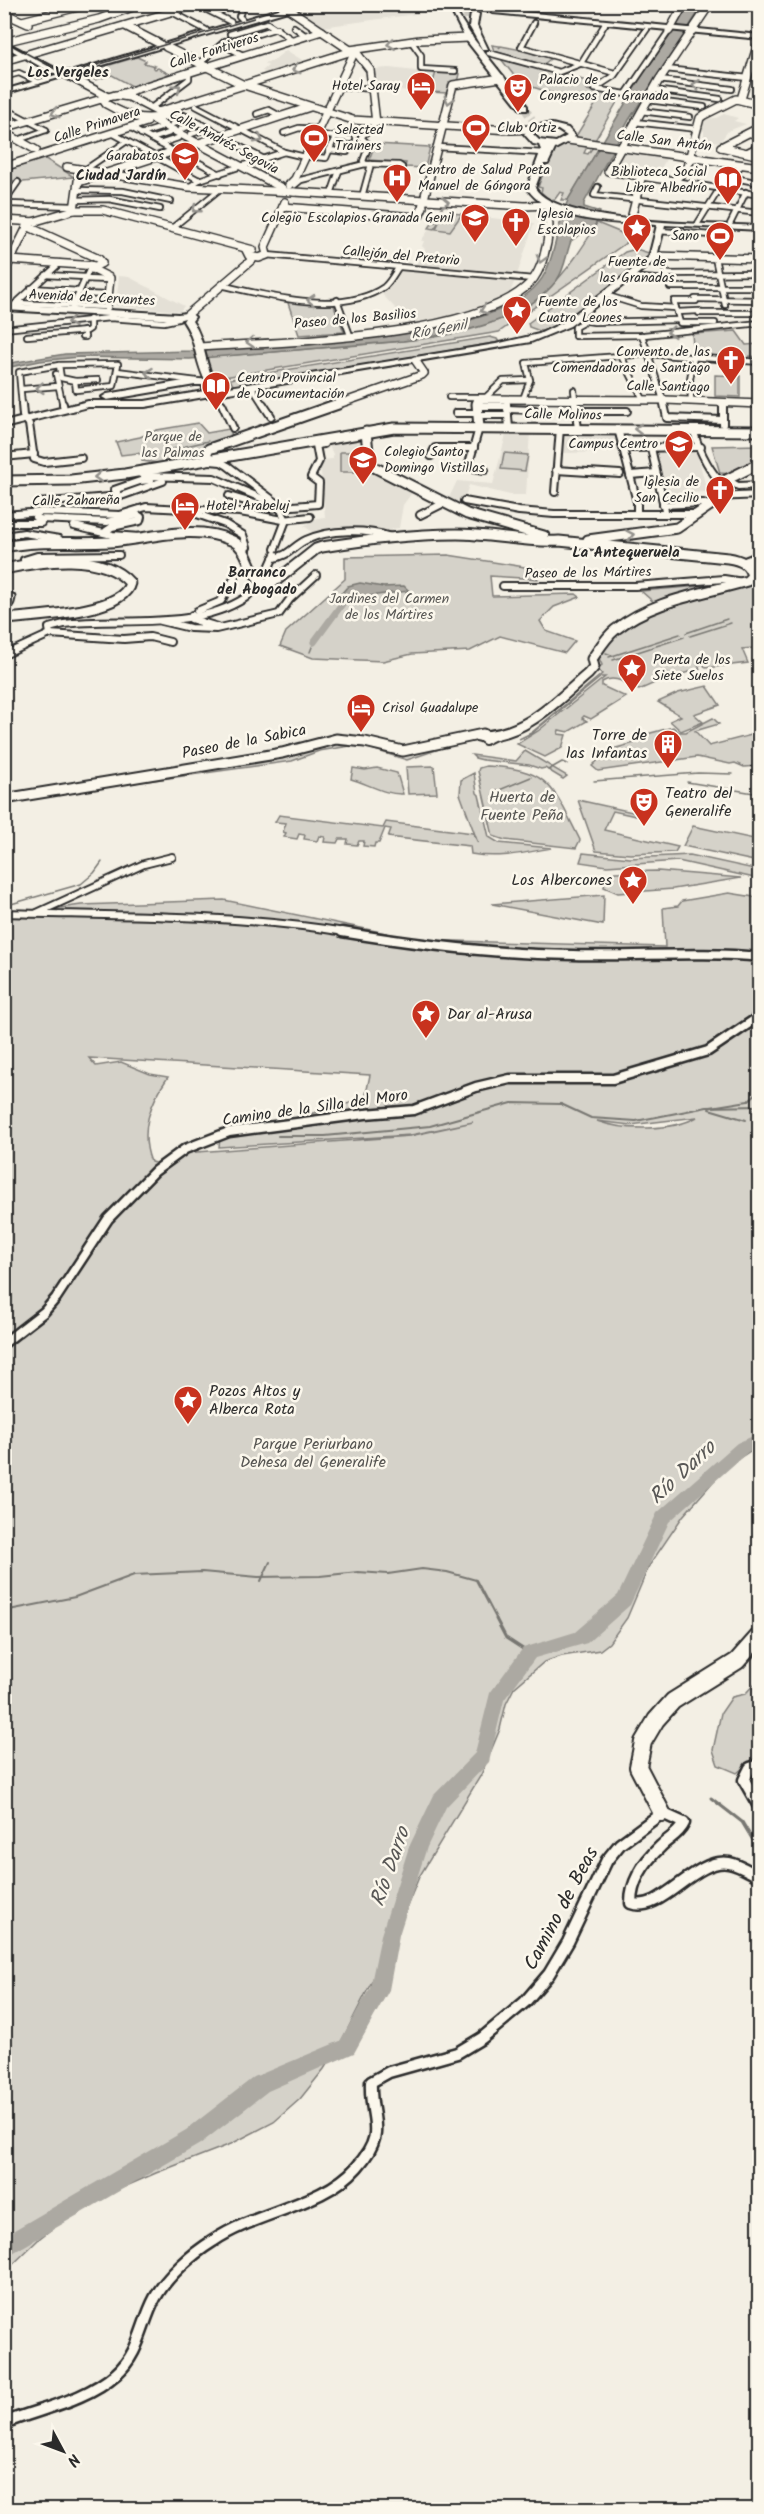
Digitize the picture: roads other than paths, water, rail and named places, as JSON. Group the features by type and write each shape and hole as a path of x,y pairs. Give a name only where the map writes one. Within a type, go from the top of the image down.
{"main road":[{"path":"104,16 128,4"},
{"path":"6,41 141,4"},
{"path":"163,45 206,30 231,27 242,19 302,4"},
{"path":"413,4 451,7"},
{"path":"430,4 474,12 759,39 756,60 741,99"},
{"path":"651,4 707,7"},
{"path":"739,4 759,7"},
{"path":"22,21 86,5 104,16"},
{"path":"4,61 198,5"},
{"path":"4,92 231,27 287,6"},
{"path":"287,6 368,66 376,123"},
{"path":"451,7 469,38 486,52"},
{"path":"672,30 682,7"},
{"path":"707,7 618,147 608,171 639,180 674,181 685,170 691,156 699,118 728,102 741,99 759,105"},
{"path":"474,12 672,30"},
{"path":"474,12 469,32 504,77 535,116 570,134 564,142 550,151 536,187 537,193 551,204"},
{"path":"4,13 44,31"},
{"path":"125,26 202,65 238,90 253,88 312,107 326,109 353,120 442,127 533,129 556,127"},
{"name":"Calle Fontiveros","path":"4,130 185,73 202,65 321,31"},
{"path":"238,90 352,53 411,41 469,38"},
{"path":"6,41 36,52 72,72 110,97 104,101 106,104 133,119 155,118"},
{"path":"6,41 53,70 72,72"},
{"path":"4,273 8,260 28,224 76,209 105,211 251,252 266,251 290,187 352,53"},
{"path":"504,77 524,108"},
{"path":"421,208 453,85 504,77"},
{"path":"748,78 759,79"},
{"name":"Calle Primavera","path":"155,118 238,90"},
{"name":"Calle Primavera","path":"4,161 112,133 238,90"},
{"name":"Calle Andrés Segovia","path":"110,97 128,96 151,108 155,118 198,143 290,187"},
{"path":"4,130 81,177 106,173 312,107"},
{"path":"533,129 531,127 535,116"},
{"name":"Calle Primavera","path":"4,167 133,119"},
{"path":"759,127 721,147 759,156"},
{"path":"533,129 528,137 542,144 564,142"},
{"name":"Calle San Antón","path":"564,142 758,166"},
{"path":"542,144 544,153 531,188 533,194 551,204 599,216 659,225 759,227"},
{"path":"81,177 106,173 189,187 220,189 290,187 304,194 421,208"},
{"path":"76,209 81,177"},
{"path":"631,219 639,180"},
{"path":"284,207 421,208 551,204"},
{"path":"533,279 549,229 546,210 551,204"},
{"path":"599,216 659,225 698,223 759,227"},
{"path":"4,220 28,224 101,260 101,265 8,260"},
{"path":"657,254 659,225"},
{"path":"217,391 207,389 208,382 192,327 182,318 221,285 251,252"},
{"path":"657,254 715,258 758,257"},
{"path":"64,409 102,403 137,405 498,346 576,324 604,295 657,254 758,257"},
{"path":"90,266 110,278 106,311"},
{"name":"Paseo de los Basilios","path":"199,351 409,329 460,317 509,299 533,279"},
{"name":"Avenida de Cervantes","path":"10,305 182,318"},
{"path":"4,481 100,478 184,464 208,457 206,452 209,449 422,375 424,373 415,360"},
{"path":"4,425 111,397 195,382 208,382"},
{"path":"133,393 129,399 137,405"},
{"path":"102,403 104,399 111,397"},
{"path":"479,428 477,402 485,398"},
{"name":"Calle Santiago","path":"485,398 507,408 523,399 555,404 575,399 592,399 612,406 643,399 759,404"},
{"name":"Calle Molinos","path":"208,457 220,457 394,428 759,431"},
{"path":"366,432 371,465 467,514 559,541"},
{"path":"572,542 664,532 688,522 715,502 716,486 759,463"},
{"path":"4,547 61,541 104,542 186,534 211,536 233,541 244,549 254,576 260,582 272,582 316,549 391,537 459,534 572,542 742,562 752,572 751,579 745,582 679,600 626,623 608,636 592,659 594,667 524,724 509,733 478,736"},
{"path":"4,569 54,562 104,566 126,576 130,583 123,596 106,604 6,609"},
{"path":"478,736 509,733"},
{"name":"Paseo de la Sabica","path":"8,798 282,753 336,739 365,742 403,751 478,736"},
{"path":"662,1813 638,1767 643,1743 656,1720 673,1701 736,1661 758,1643"}],"street":[{"path":"110,4 118,8"},
{"path":"242,19 239,16 244,4"},
{"path":"198,5 231,27 267,23 293,40"},
{"path":"172,12 206,30"},
{"path":"534,23 520,47 615,73"},
{"path":"486,52 561,72 581,63 605,24"},
{"path":"202,65 223,45 231,27"},
{"path":"294,27 306,36"},
{"path":"223,45 277,28"},
{"path":"647,29 615,73 594,87 596,90 627,93 672,30"},
{"path":"238,45 282,32"},
{"path":"411,41 421,55 421,69 455,71"},
{"path":"223,45 243,55"},
{"path":"543,67 554,57"},
{"path":"666,69 748,78"},
{"path":"751,69 759,70"},
{"path":"4,76 19,73 38,82"},
{"path":"151,108 189,78 189,75 185,73"},
{"path":"659,80 732,89"},
{"path":"337,87 373,89"},
{"path":"654,90 720,99"},
{"path":"648,100 704,107"},
{"path":"196,106 284,152 305,157 326,158 338,136 346,132"},
{"path":"6,109 46,130 18,140"},
{"path":"256,114 269,111 280,116"},
{"path":"642,111 690,117"},
{"path":"184,115 264,159"},
{"path":"172,124 190,118"},
{"path":"635,122 697,129"},
{"path":"181,129 200,123"},
{"path":"365,164 363,161 369,145 362,135 376,123"},
{"path":"145,221 171,201 113,190 81,177 126,141 160,128"},
{"path":"191,134 209,128"},
{"path":"284,133 299,128 338,136 350,141 346,153 329,150"},
{"path":"133,129 220,174"},
{"path":"112,133 199,180"},
{"path":"151,139 169,133"},
{"path":"747,133 759,137"},
{"path":"160,144 178,138"},
{"path":"744,153 759,145"},
{"path":"437,147 544,153"},
{"path":"189,187 199,180 284,152"},
{"path":"290,187 301,180 365,164 401,166 394,194"},
{"path":"363,193 371,164"},
{"path":"698,223 720,188 743,164"},
{"path":"332,191 339,171"},
{"path":"730,177 759,183"},
{"path":"105,211 119,178"},
{"path":"674,181 759,195"},
{"path":"18,182 6,203 76,209 109,199 160,209"},
{"path":"598,187 594,195 759,213"},
{"path":"172,228 220,189"},
{"path":"730,224 746,192"},
{"path":"659,225 712,235"},
{"name":"Callejón del Pretorio","path":"266,251 398,268 533,279"},
{"path":"657,254 670,287 759,288 758,257"},
{"path":"715,258 727,313"},
{"path":"10,305 60,263"},
{"path":"72,308 81,292 90,266"},
{"path":"221,285 280,297 337,300 377,292 392,281 398,268"},
{"path":"629,277 637,279 718,273 758,273"},
{"path":"46,275 65,279"},
{"path":"40,280 85,278 110,280"},
{"path":"53,307 65,279"},
{"path":"692,287 702,322"},
{"path":"31,288 108,295"},
{"path":"604,295 641,306 699,312 759,313"},
{"path":"337,300 350,335"},
{"path":"680,321 674,301 759,300"},
{"path":"4,330 90,319 151,317"},
{"path":"27,336 83,334 90,329 90,319"},
{"path":"715,322 586,321 576,324 576,336 642,335 759,323"},
{"path":"642,335 667,418 723,420"},
{"path":"523,399 530,380 526,363 647,354 759,362"},
{"path":"621,356 643,399"},
{"path":"690,400 690,379 694,357"},
{"path":"75,381 76,390 79,391 112,387 116,385 117,363 58,364 19,371 23,415 29,424 34,459 44,462 81,458"},
{"path":"58,364 61,378 68,381 98,380"},
{"path":"117,371 208,382"},
{"path":"56,373 64,409"},
{"path":"448,397 485,398 503,381 530,380"},
{"path":"22,389 58,386"},
{"path":"251,386 271,416"},
{"path":"574,390 578,429"},
{"path":"217,391 233,428"},
{"path":"592,399 593,410"},
{"path":"723,402 724,430"},
{"path":"575,411 612,406 627,411"},
{"path":"456,413 507,408 535,410"},
{"path":"479,412 507,408"},
{"path":"507,408 509,428"},
{"path":"479,428 468,467 485,470"},
{"path":"555,492 560,428"},
{"path":"618,429 638,509 637,513"},
{"path":"694,429 695,441 701,447 708,468 718,479 716,486"},
{"path":"229,496 278,508 318,504 319,483 311,477 317,470 320,453 316,445 348,437"},
{"path":"623,448 701,447"},
{"path":"431,456 437,448 474,448"},
{"path":"651,448 664,508 703,503 709,505"},
{"path":"4,457 34,454"},
{"path":"184,464 187,466 214,461 221,462 278,508 286,520 267,573"},
{"path":"555,470 620,474"},
{"path":"137,472 144,476 214,478 232,484 278,508"},
{"path":"630,475 657,473"},
{"path":"715,474 728,478 734,485 759,485"},
{"path":"117,492 114,490 149,480 163,481 198,477"},
{"path":"38,502 121,496 163,481"},
{"path":"716,497 759,495"},
{"path":"464,501 538,513 696,514"},
{"path":"420,515 444,503"},
{"name":"Calle Zahareña","path":"4,515 38,513 120,515 146,507 240,512 286,520 310,517"},
{"path":"184,508 185,511 202,514 225,524 243,535 247,547 244,549"},
{"path":"38,513 35,515 36,519 107,522 135,514 141,517 138,522 108,529 108,534"},
{"path":"4,523 36,522 83,526 101,534 140,537"},
{"path":"273,558 283,557 306,540 324,536 371,532 391,537"},
{"path":"4,536 24,533 61,541"},
{"path":"25,565 24,560 37,556 119,555"},
{"path":"742,562 759,555"},
{"path":"155,620 193,629 223,628 279,614 283,606 316,575"},
{"path":"50,634 49,628 74,621 107,623 155,620 183,615 218,604 226,595 235,577"},
{"name":"Paseo de los Mártires","path":"503,586 635,586 724,579 745,582"},
{"path":"183,615 209,613 225,608 246,597 260,582"},
{"path":"192,615 191,620 223,628"},
{"path":"4,656 50,634 124,639 150,637 170,642"},
{"path":"34,914 144,864 172,857"},
{"path":"4,913 188,916 280,924 465,951 621,956 759,957"},
{"name":"Camino de la Silla del Moro","path":"4,1343 44,1312 65,1284 99,1230 155,1172 185,1149 210,1138 229,1132 269,1126 414,1110 476,1088 510,1079 613,1079 708,1051 759,1016"},
{"path":"759,1778 759,1767 750,1768 744,1780 759,1808"},
{"path":"662,1813 684,1823 682,1828 662,1845 641,1869 630,1897 631,1903 641,1905 651,1902 715,1862 733,1863 759,1877"},
{"name":"Camino de Beas","path":"4,2423 85,2393 115,2375 137,2350 156,2297 210,2242 241,2223 315,2198 345,2179 375,2143 371,2082 396,2068 446,2058 463,2050 528,2000 548,1976 592,1895 607,1860 620,1842 651,1823 662,1813"}],"water":[{"name":"Río Genil","path":"687,5 703,5 629,120 584,203 584,207 600,212 595,226 571,241 560,276 543,295 526,307 507,317 465,330 403,341 190,359 79,357 5,368 4,364 65,354 193,351 414,332 468,321 487,315 522,298 536,286 545,273 569,198 647,67 672,33"},
{"path":"360,583 383,587 404,586 409,591 361,597 342,604 334,602 348,586"}],"waterway":[{"path":"169,450 208,441"},
{"path":"314,642 342,604"},
{"path":"686,633 727,619"},
{"path":"690,636 731,623"},
{"path":"613,656 680,634"},
{"path":"613,660 684,637"},
{"path":"310,652 314,642"},
{"path":"606,653 613,656"},
{"path":"609,657 613,656"},
{"path":"548,770 562,762 567,764"},
{"path":"594,781 698,773 733,774"},
{"path":"497,791 531,777"},
{"path":"687,782 760,794"},
{"path":"4,906 81,884 94,873 102,862"},
{"path":"712,1107 748,1101 760,1090"},
{"path":"278,1136 325,1136 430,1126 512,1103 561,1104 591,1118 636,1121 712,1107"},
{"path":"712,1107 760,1106"},
{"path":"709,1109 746,1120"},
{"name":"Río Darro","path":"4,2248 193,2137 261,2084 347,2047 379,1990 390,1935 418,1847 440,1801 483,1757 496,1698 529,1653 581,1638 624,1600 663,1518 743,1447 760,1439"},
{"path":"263,1577 270,1562"},
{"path":"263,1577 320,1576 358,1572 388,1574 422,1569 447,1572 476,1580 497,1620"},
{"path":"4,1611 75,1597 134,1575 202,1572 263,1577"},
{"path":"261,1581 263,1577"},
{"path":"496,1619 506,1638 529,1653"},
{"path":"711,1798 742,1822 760,1852"}],"tunnel":[{"path":"467,19 468,4"},
{"path":"524,108 532,119"}],"tram line":[{"path":"4,41 57,70 77,71 254,18"}],"place":[{"name":"Hotel Saray","path":"421,112"},
{"name":"Palacio de Congresos de Granada","path":"518,114"},
{"name":"Club Ortiz","path":"476,154"},
{"name":"Selected Trainers","path":"314,164"},
{"name":"Garabatos","path":"185,182"},
{"name":"Centro de Salud Poeta Manuel de Góngora","path":"397,204"},
{"name":"Biblioteca Social Libre Albedrío","path":"728,206"},
{"name":"Colegio Escolapios Granada Genil","path":"475,244"},
{"name":"Iglesia Escolapios","path":"516,248"},
{"name":"Fuente de las Granadas","path":"637,254"},
{"name":"Sano","path":"720,262"},
{"name":"Fuente de los Cuatro Leones","path":"517,336"},
{"name":"Convento de las Comendadoras de Santiago","path":"731,386"},
{"name":"Centro Provincial de Documentación","path":"216,412"},
{"name":"Campus Centro","path":"679,470"},
{"name":"Colegio Santo Domingo Vistillas","path":"363,486"},
{"name":"Iglesia de San Cecilio","path":"720,516"},
{"name":"Hotel Arabeluj","path":"185,532"},
{"name":"Puerta de los Siete Suelos","path":"632,694"},
{"name":"Crisol Guadalupe","path":"361,734"},
{"name":"Torre de las Infantas","path":"668,770"},
{"name":"Teatro del Generalife","path":"644,828"},
{"name":"Los Albercones","path":"633,906"},
{"name":"Dar al-Arusa","path":"426,1040"},
{"name":"Pozos Altos y Alberca Rota","path":"188,1426"}],"district":[{"name":"Los Vergeles","path":"68,73"},
{"name":"Ciudad Jardín","path":"121,176"},
{"name":"La Antequeruela","path":"626,553"},
{"name":"Barranco del Abogado","path":"257,582"}],"park label":[{"name":"Parque de las Palmas","path":"173,445"},
{"name":"Jardines del Carmen de los Mártires","path":"389,608"},
{"name":"Huerta de Fuente Peña","path":"522,806"},
{"name":"Parque Periurbano Dehesa del Generalife","path":"313,1453"}]}
